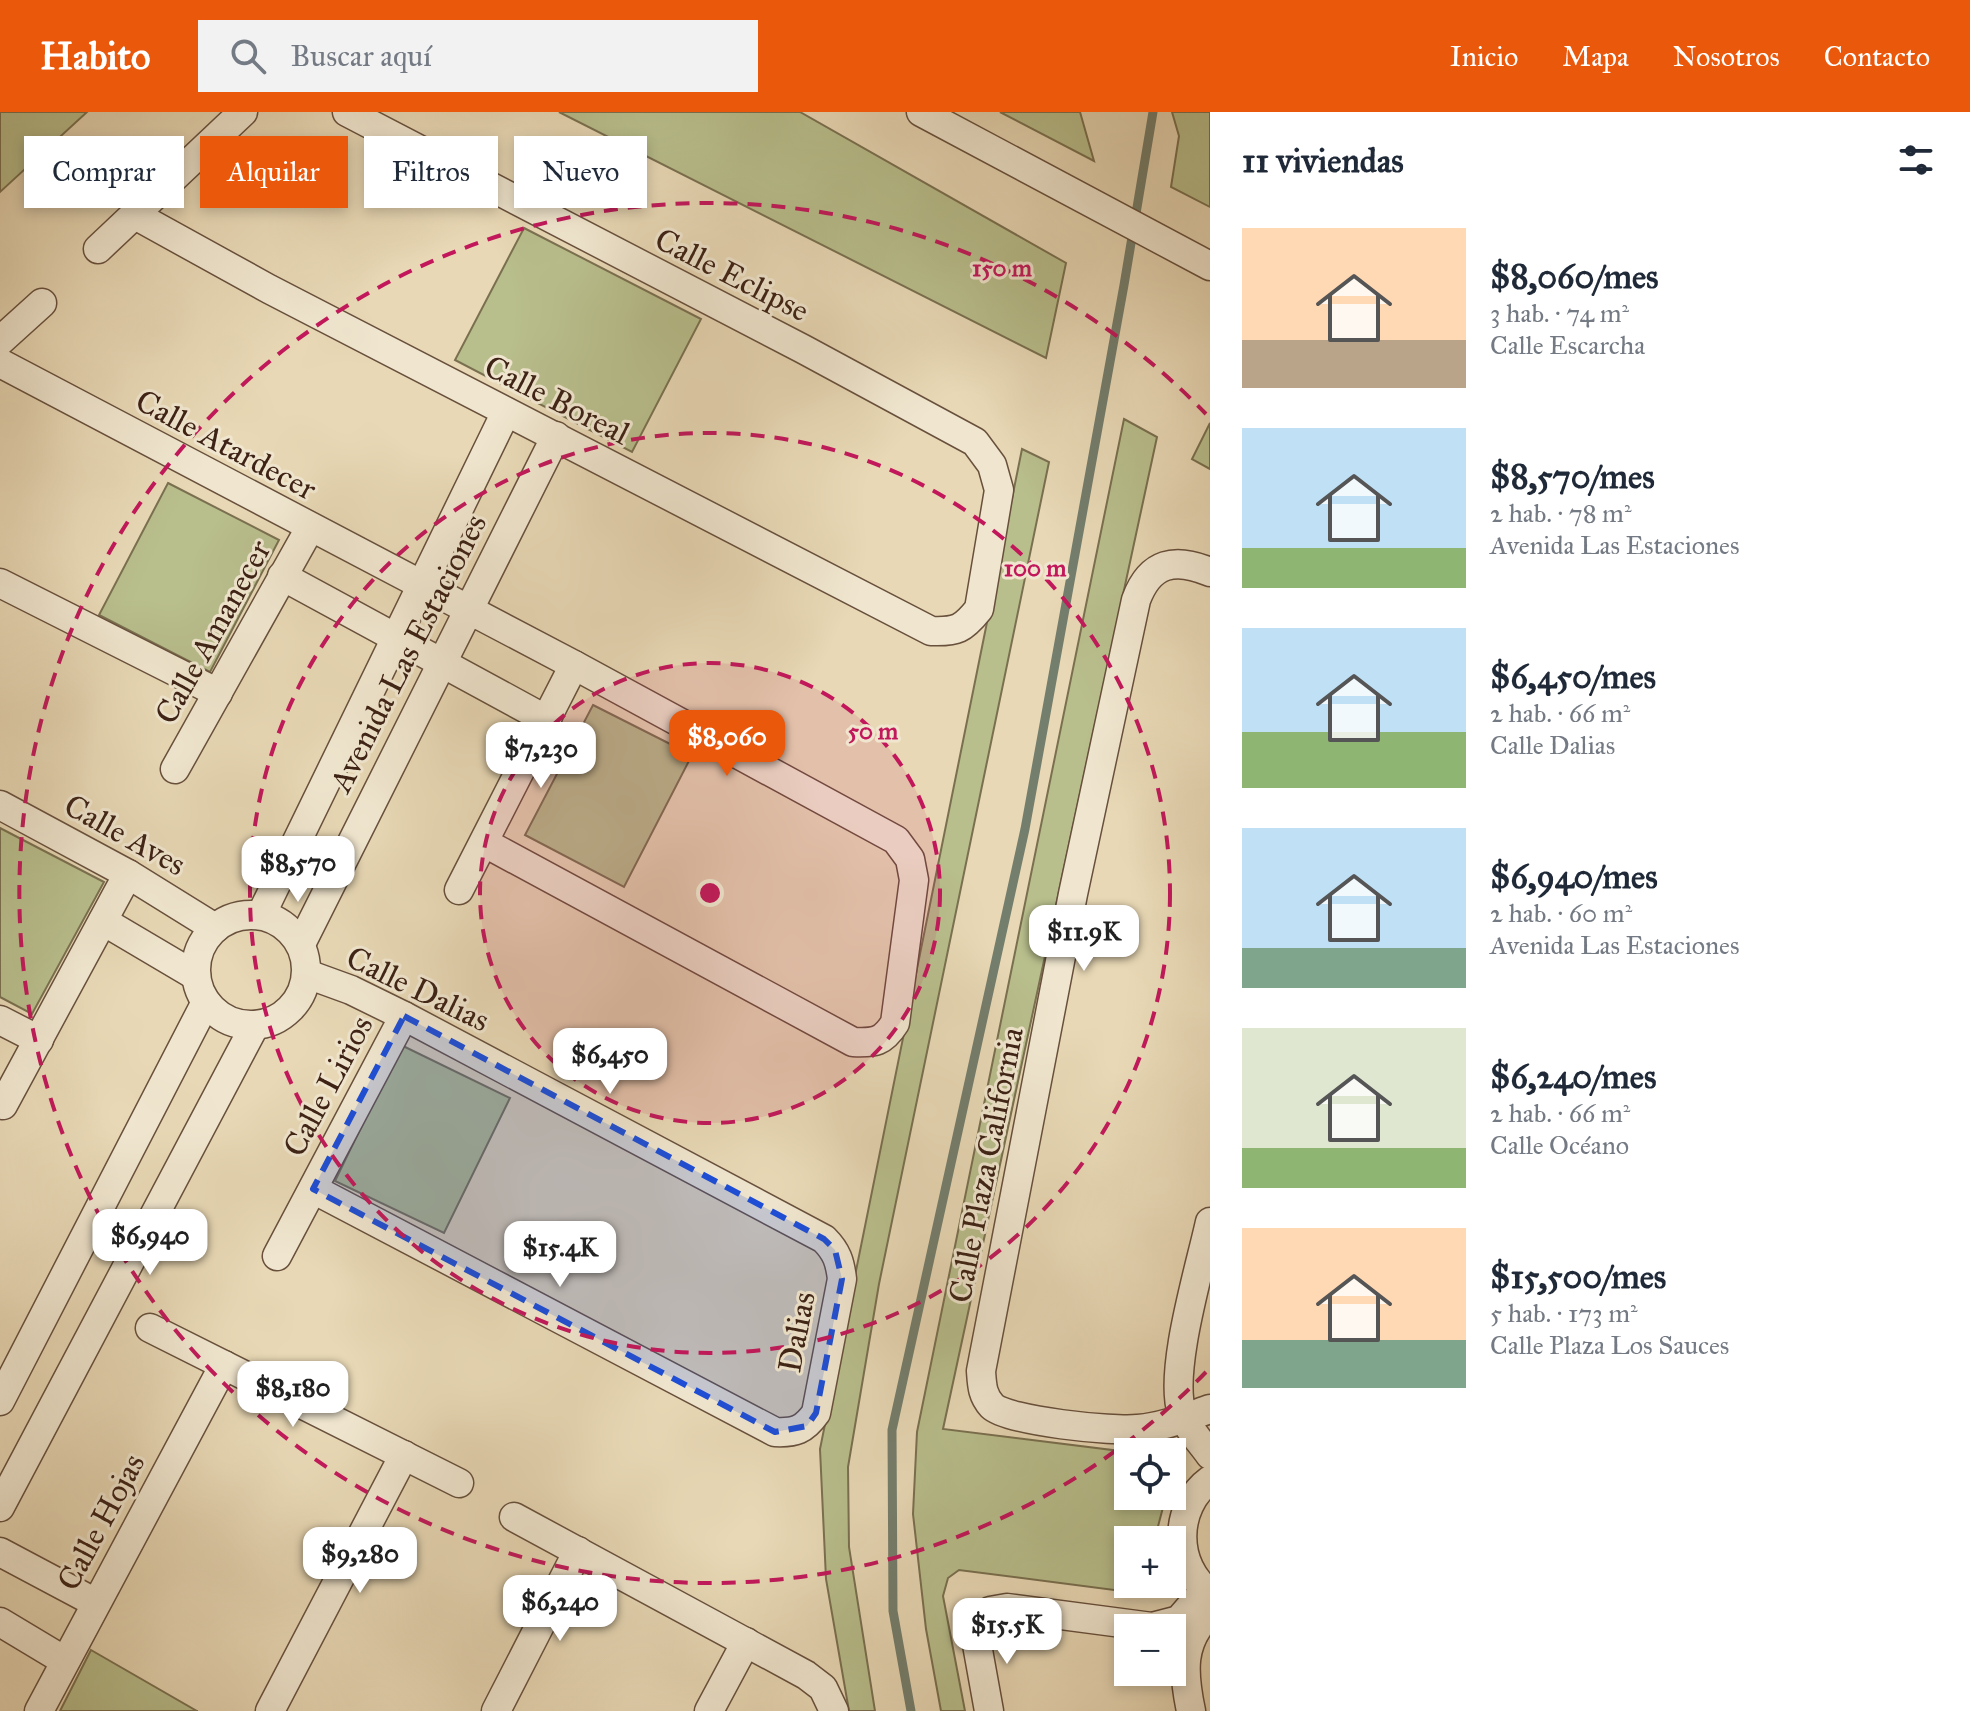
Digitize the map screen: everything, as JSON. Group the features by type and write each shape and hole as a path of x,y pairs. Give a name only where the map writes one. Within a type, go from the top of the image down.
{"street":[{"path":"98,249 243,112"},
{"name":"Calle Eclipse","path":"347,112 975,442 992,465 999,490 979,609 968,624 952,632"},
{"path":"921,112 1094,207 1210,266"},
{"name":"Calle Boreal","path":"135,215 269,289 931,631 952,632"},
{"path":"0,341 42,303"},
{"name":"Calle Atardecer","path":"0,363 574,665 896,840 910,859 914,880 895,1023 887,1036 871,1043 853,1042 485,843"},
{"name":"Avenida Las Estaciones","path":"261,915 506,412"},
{"name":"Avenida Las Estaciones","path":"301,944 556,436"},
{"name":"Calle Amanecer","path":"175,769 310,528"},
{"name":"Calle Plaza California","path":"1210,572 1190,563 1174,563 1156,570 1141,586 1136,600 1073,894 981,1371 982,1391 994,1407 1013,1416 1114,1430 1137,1430 1210,1409"},
{"path":"282,576 547,720"},
{"path":"0,583 218,693"},
{"path":"459,890 574,665"},
{"name":"Calle Aves","path":"0,805 128,874 215,928"},
{"path":"3,1105 128,874"},
{"path":"0,1401 201,989 200,950 215,928 244,915 261,915 277,920 301,944 307,974 296,1003 284,1014 270,1022 255,1025 236,1023 219,1014 201,989 103,921"},
{"name":"Calle Dalias","path":"307,974 351,990 404,1016 824,1239 835,1250"},
{"name":"Calle Lirios","path":"277,1256 404,1016"},
{"path":"0,1020 39,1040"},
{"path":"0,1507 255,1025"},
{"name":"Dalias","path":"313,1189 775,1432 793,1433 807,1426 816,1413 842,1279 835,1250"},
{"path":"1210,1222 1178,1369 1177,1396 1183,1418 1210,1455"},
{"path":"150,1328 459,1483"},
{"name":"Calle Hojas","path":"39,1711 224,1365"},
{"path":"270,1711 404,1455"},
{"path":"1208,1599 1190,1571 1182,1550 1182,1526 1189,1504 1210,1480"},
{"path":"514,1517 806,1675 823,1688 834,1711"},
{"path":"496,1711 578,1551"},
{"path":"0,1552 96,1603"},
{"path":"989,1711 976,1639 978,1621 990,1611 1007,1608 1152,1627 1179,1620 1208,1599"},
{"path":"1195,1694 1185,1657 1208,1599"},
{"path":"0,1622 65,1661"},
{"path":"709,1711 746,1642"}],"highlighted area":[{"path":"404,1016 824,1239 835,1250 842,1279 816,1413 807,1426 775,1432 313,1189"}],"green space":[{"path":"0,112 87,112 61,136 24,136 24,170 0,192"},
{"path":"559,112 800,112 1066,263 1046,358 647,156 647,136 607,136"},
{"path":"1000,112 1080,112 1094,161"},
{"path":"1172,112 1210,112 1210,207 1171,187 1179,136"},
{"path":"524,228 701,319 632,452 455,360"},
{"path":"1124,419 1157,437 943,1429 1114,1450 1114,1510 1162,1510 1158,1526 1114,1526 1114,1590 959,1570 948,1578 943,1596 965,1711 941,1711 926,1629 913,1514 917,1432"},
{"path":"1210,423 1210,469 1192,459"},
{"path":"1022,449 1049,462 879,1284 848,1467 849,1547 875,1711 849,1711 826,1579 820,1449"},
{"path":"168,483 279,540 210,672 99,615"},
{"path":"593,705 692,755 624,887 525,835"},
{"path":"0,828 104,882 32,1014 0,997"},
{"path":"401,1045 510,1098 444,1233 335,1181"},
{"path":"91,1650 197,1711 60,1711"}],"waterway":[{"path":"911,1711 893,1611 892,1430 1025,829 1153,112"}]}
